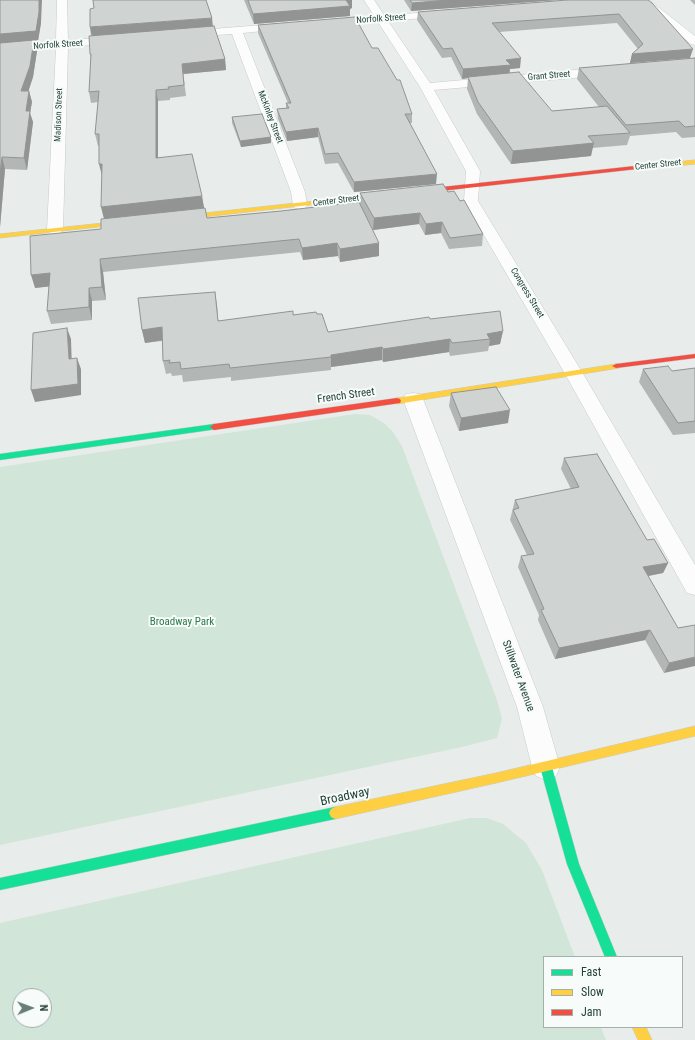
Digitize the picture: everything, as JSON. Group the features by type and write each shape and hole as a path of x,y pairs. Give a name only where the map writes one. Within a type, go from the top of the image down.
{"street":[{"name":"Madison Street","path":"54,230 62,45 62,0"},
{"name":"Congress Street","path":"369,0 380,19 426,87 473,172 471,201 573,372 695,586"},
{"path":"643,0 695,42"},
{"name":"Norfolk Street","path":"316,24 459,12"},
{"path":"173,35 300,25"},
{"name":"McKinley Street","path":"236,30 298,192 300,206"},
{"name":"Norfolk Street","path":"0,49 125,40"},
{"name":"Grant Street","path":"426,87 617,70"},
{"name":"Center Street","path":"165,219 300,206 471,185 695,162"},
{"path":"0,236 142,221"},
{"name":"French Street","path":"0,457 413,399 573,372 695,356"},
{"name":"Stillwater Avenue","path":"413,399 530,707 573,864 611,956"},
{"name":"Broadway","path":"0,884 546,767 695,731"},
{"path":"639,1028 645,1040"}],"green space":[{"name":"Broadway Park","path":"355,414 370,415 384,423 393,432 402,446 497,700 502,719 497,738 462,747 0,845 0,467"},
{"path":"470,818 487,818 503,824 526,843 542,870 575,956 543,956 543,1028 601,1028 606,1040 0,1040 0,923"}],"building":[{"path":"0,0 39,0 36,31 0,34"},
{"path":"93,0 206,0 212,18 90,27 90,9 94,8"},
{"path":"248,0 346,0 350,6 253,14"},
{"path":"410,0 448,0 412,3"},
{"path":"567,0 648,0 693,49 632,54 643,44 619,14 492,23 521,58 506,60 511,65 463,69 452,48 443,49 418,12"},
{"path":"355,17 372,48 378,48 397,80 400,80 412,114 405,114 437,174 354,182 338,153 325,154 318,128 286,132 277,109 289,108 286,103 291,103 258,25"},
{"path":"214,26 225,59 182,64 184,85 168,87 169,89 156,90 156,158 192,154 202,196 101,207 102,164 99,164 99,134 95,134 99,91 89,92 91,54 89,36"},
{"path":"34,40 30,66 21,91 29,91 26,111 30,111 24,158 2,157 0,174 0,43"},
{"path":"695,58 695,126 685,127 679,121 626,125 579,68"},
{"path":"519,72 552,111 607,106 630,133 588,136 594,143 513,151 478,102 468,77"},
{"path":"262,114 271,137 240,141 232,117"},
{"path":"443,184 448,192 454,191 460,201 464,200 483,234 450,238 442,222 426,224 420,213 374,218 360,193"},
{"path":"359,202 379,243 340,249 337,243 302,248 299,239 100,259 102,287 89,288 89,307 47,311 50,273 31,275 30,236 101,229 101,219 205,208 207,218"},
{"path":"215,292 218,321 293,311 293,315 316,312 317,314 322,314 328,332 429,317 430,319 500,311 503,331 487,334 490,339 452,343 450,339 383,349 382,347 331,355 331,357 230,368 229,364 181,369 180,362 169,363 170,360 163,361 162,327 142,330 138,298"},
{"path":"67,328 69,359 77,358 78,384 31,390 33,333"},
{"path":"668,366 672,371 695,368 695,421 678,423 643,369"},
{"path":"496,387 510,410 461,418 451,393"},
{"path":"597,454 647,540 654,539 668,563 643,567 678,628 695,625 695,657 669,663 650,630 559,648 541,610 544,609 521,556 534,554 513,510 519,508 515,500 579,487 564,458"}],"traffic: fast":[{"path":"0,457 214,427"},
{"path":"546,767 573,864 611,956"},
{"path":"0,884 335,813"}],"traffic: slow":[{"path":"635,168 695,162"},
{"path":"177,218 387,195"},
{"path":"0,236 131,222"},
{"path":"397,401 616,366"},
{"path":"335,813 496,778 695,731"},
{"path":"639,1028 645,1040"}],"traffic: jam":[{"path":"387,195 635,168"},
{"path":"616,366 695,356"},
{"path":"214,427 397,401"}]}
